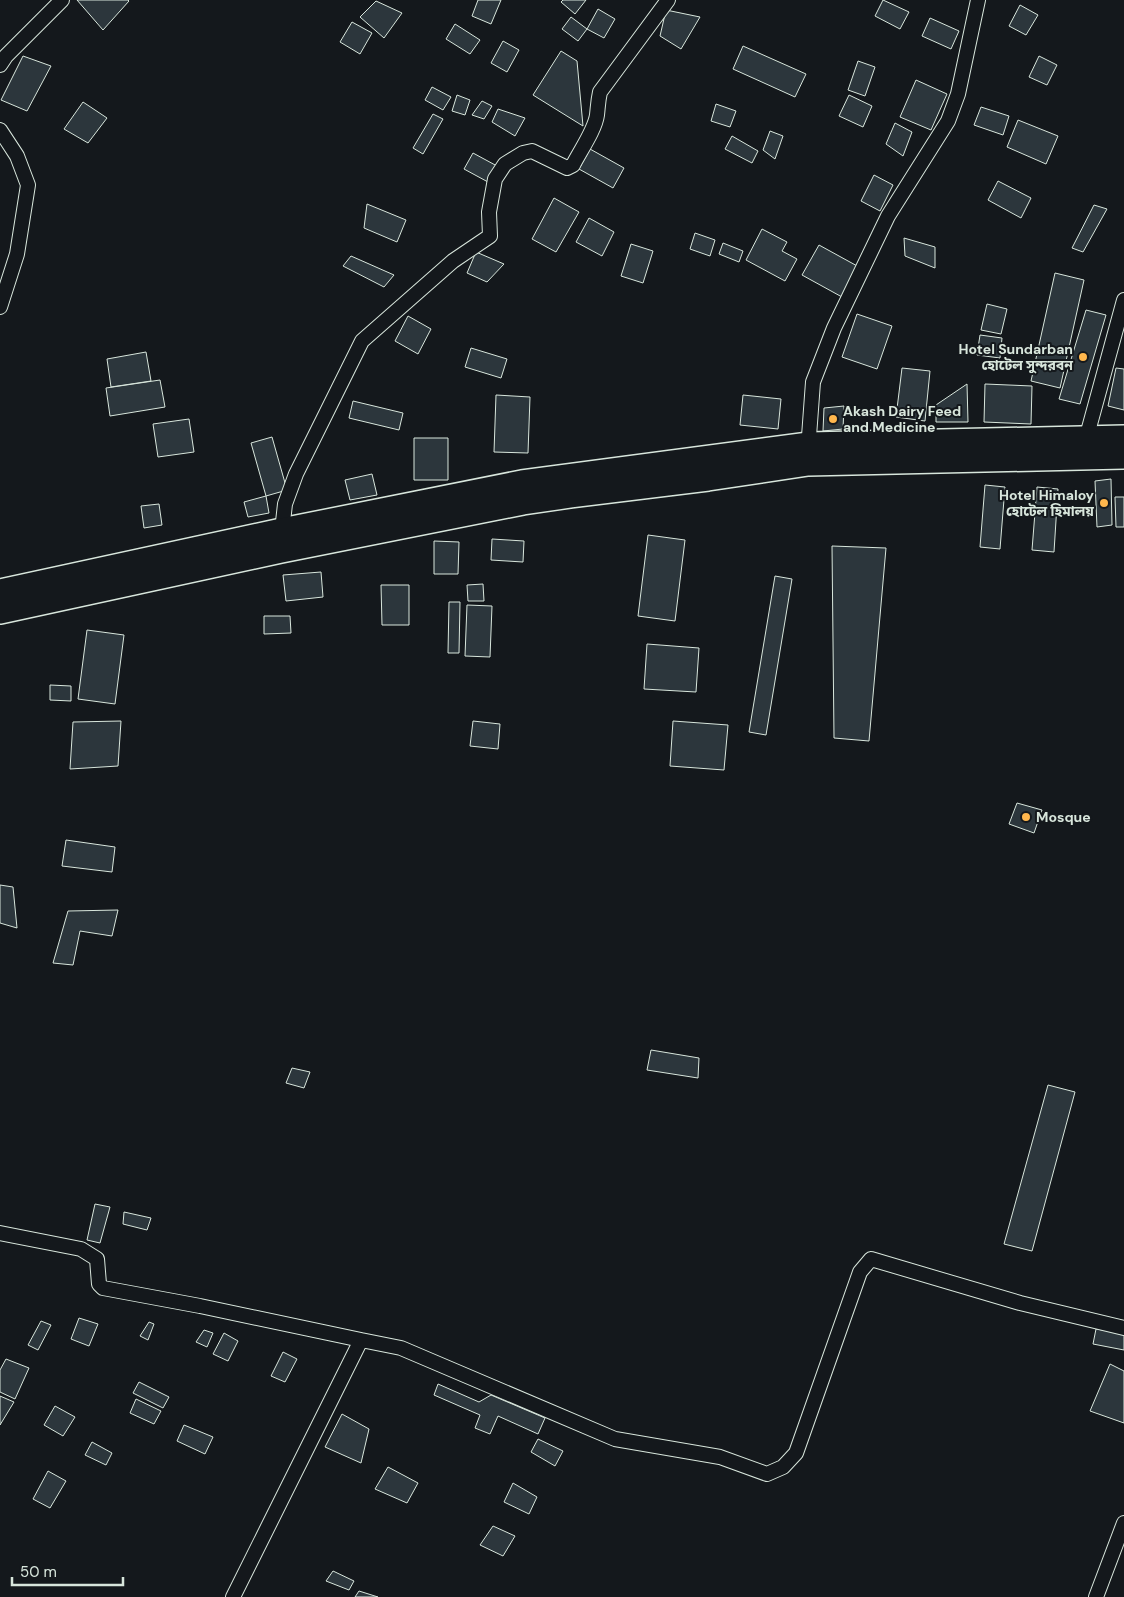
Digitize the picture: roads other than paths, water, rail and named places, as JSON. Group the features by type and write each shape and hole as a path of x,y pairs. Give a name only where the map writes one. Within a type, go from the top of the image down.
{"highway":[{"path":"0,611 282,531 523,492 808,454 947,450 1086,439 1124,438"},
{"path":"947,450 1124,456"},
{"path":"0,592 132,573 523,492"}],"street":[{"path":"0,65 6,56 62,0"},
{"path":"282,531 285,504 296,474 362,341 453,261 490,236 489,212 495,179 505,164 523,153 532,152 567,168 573,165 593,126 597,115 596,107 600,92 668,0"},
{"path":"808,454 813,382 834,328 888,216 948,121 958,94 978,0"},
{"path":"0,130 17,156 28,185 17,254 0,307"},
{"path":"1086,439 1124,300"},
{"path":"0,1233 81,1249 97,1259 99,1284 103,1288 200,1306 401,1348 615,1440 720,1457 767,1474 783,1466 796,1453 860,1272 871,1259 1020,1303 1124,1328"},
{"path":"233,1597 361,1340"},
{"path":"1096,1597 1123,1531"}],"place":[{"name":"Hotel Sundarban হোটেল সুন্দরবন","path":"1083,357"},
{"name":"Akash Dairy Feed and Medicine","path":"833,419"},
{"name":"Hotel Himaloy হোটেল হিমালয়","path":"1104,503"},
{"name":"Mosque","path":"1026,817"}]}
